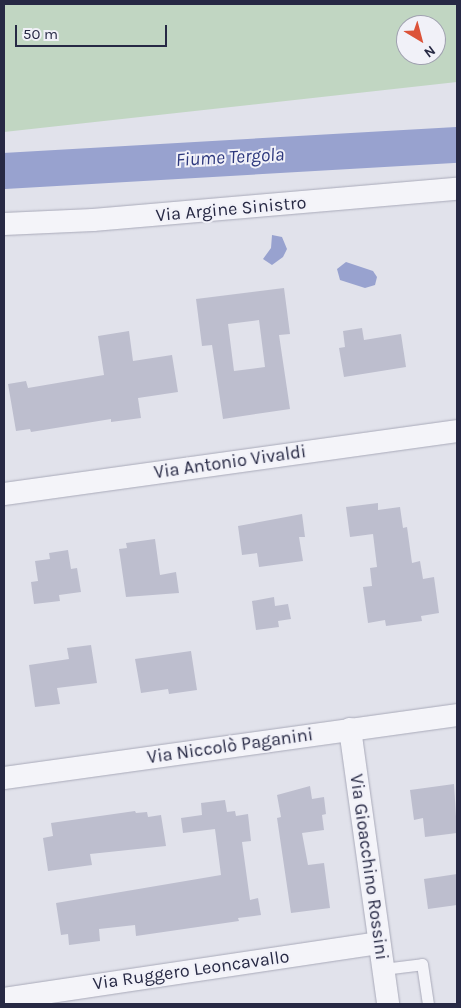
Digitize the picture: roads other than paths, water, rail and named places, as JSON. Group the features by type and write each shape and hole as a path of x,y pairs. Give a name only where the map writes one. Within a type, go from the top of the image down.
{"street":[{"name":"Via Argine Sinistro","path":"4,224 93,220 457,189"},
{"name":"Via Antonio Vivaldi","path":"4,494 457,431"},
{"name":"Via Niccolò Paganini","path":"4,778 457,715"},
{"name":"Via Gioacchino Rossini","path":"350,729 388,1004"},
{"name":"Via Ruggero Leoncavallo","path":"4,999 379,943"}],"lane":[{"path":"383,969 422,964 428,1004"}],"water":[{"path":"272,235 282,237 287,249 283,257 272,265 263,259 271,248"},
{"path":"346,262 373,271 377,277 375,285 365,288 340,280 337,269"}],"waterway":[{"name":"Fiume Tergola","path":"4,171 457,145"}]}
